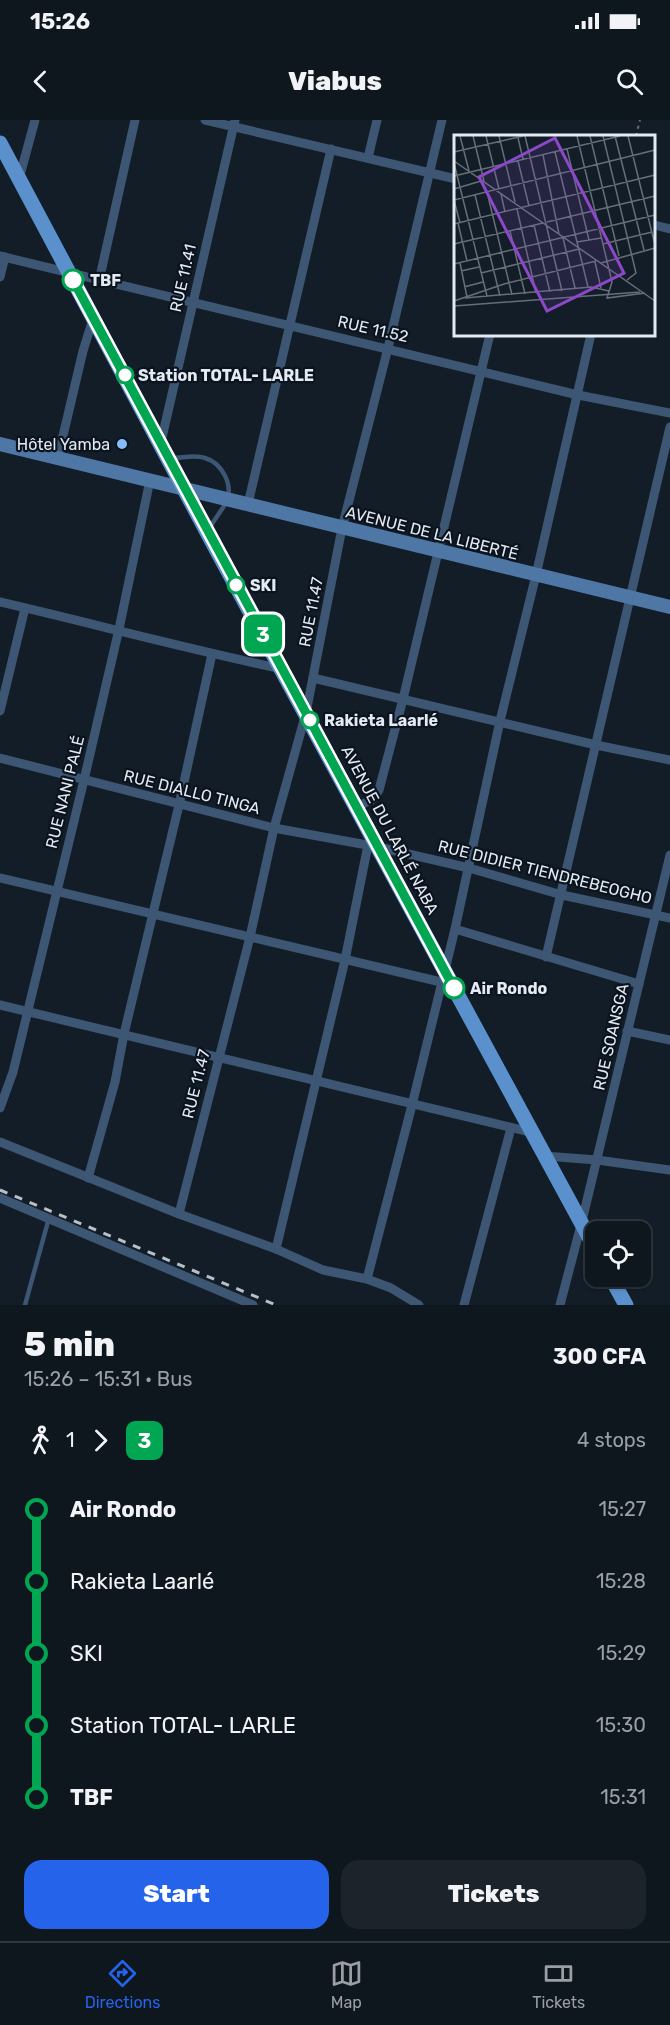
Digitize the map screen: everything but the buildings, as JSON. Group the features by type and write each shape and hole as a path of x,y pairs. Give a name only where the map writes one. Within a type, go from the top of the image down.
{"main road":[{"name":"AVENUE DU LARLÉ NABA","path":"0,143 6,164 19,180 187,490 357,807 373,846 442,976 479,1033 585,1232"},
{"name":"AVENUE DE LA LIBERTÉ","path":"0,444 670,607"},
{"path":"616,1287 626,1305"}],"street":[{"path":"19,180 34,120"},
{"path":"99,281 135,120"},
{"path":"205,120 234,123 454,179"},
{"path":"368,158 377,120"},
{"name":"RUE 11.47","path":"178,1214 250,937 274,828 306,713 342,528 388,348 441,120"},
{"name":"RUE 11.41","path":"161,442 234,123"},
{"path":"248,504 331,149"},
{"path":"655,225 670,229"},
{"path":"0,277 2,256"},
{"name":"RUE 11.52","path":"2,256 578,395 670,413"},
{"path":"58,457 83,351 93,319"},
{"path":"357,807 373,799 379,790 490,336"},
{"path":"367,1279 455,928 500,721 591,336"},
{"path":"546,957 632,598 670,427"},
{"name":"RUE NANI PALÉ","path":"0,1108 13,1072 84,780 150,480"},
{"path":"0,602 282,669"},
{"path":"0,711 25,608"},
{"path":"88,1178 115,1082 123,1034 154,914 212,654"},
{"path":"313,678 596,745 670,760"},
{"name":"RUE DIALLO TINGA","path":"0,758 274,828 373,846"},
{"path":"276,1249 373,846"},
{"name":"RUE DIDIER TIENDREBEOGHO","path":"373,846 469,868 562,895 670,918"},
{"name":"RUE SOANSGA","path":"560,1305 670,855"},
{"path":"0,878 345,960 442,976"},
{"path":"455,928 639,984"},
{"path":"0,1005 530,1132"},
{"path":"627,1031 670,1040"},
{"path":"464,1305 511,1128"},
{"path":"0,1142 178,1214 276,1249 323,1270 367,1279 391,1288 419,1305"},
{"path":"544,1156 597,1160 670,1170"},
{"path":"0,1198 253,1305"}],"lane":[{"path":"169,459 197,456 210,460 227,478 229,491 227,500 207,531"},
{"path":"25,1305 49,1218"}],"path":[{"path":"636,135 640,120"}],"railway":[{"path":"0,1190 276,1305"}],"bus line":[{"name":"3","path":"73,280 454,988"}],"place":[{"name":"TBF","path":"73,280"},
{"name":"Station TOTAL- LARLE","path":"125,375"},
{"name":"Hôtel Yamba","path":"122,444"},
{"name":"SKI","path":"236,585"},
{"name":"Rakieta Laarlé","path":"310,720"},
{"name":"Air Rondo","path":"454,988"}]}
